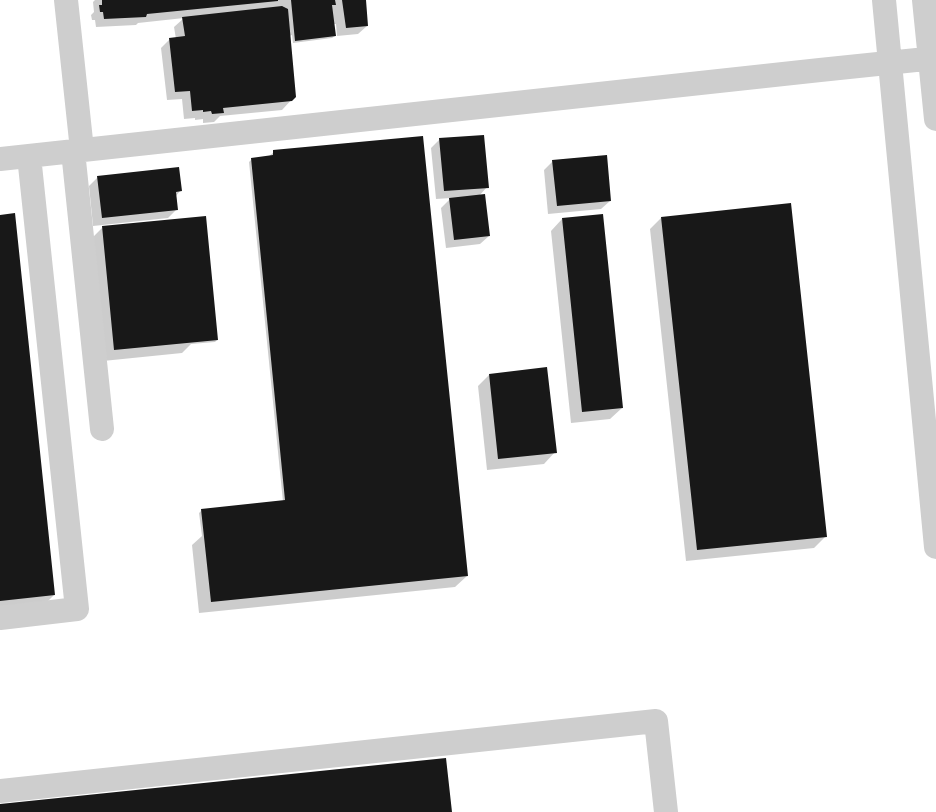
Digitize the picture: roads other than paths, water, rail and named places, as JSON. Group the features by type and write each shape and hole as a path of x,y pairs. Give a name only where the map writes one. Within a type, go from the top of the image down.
{"street":[{"path":"66,0 77,151 102,429"},
{"path":"884,0 929,410 936,547"},
{"path":"924,0 933,59 936,119"},
{"path":"0,158 933,59"},
{"path":"0,618 78,609 29,156"},
{"path":"0,791 656,721 666,812"}]}
